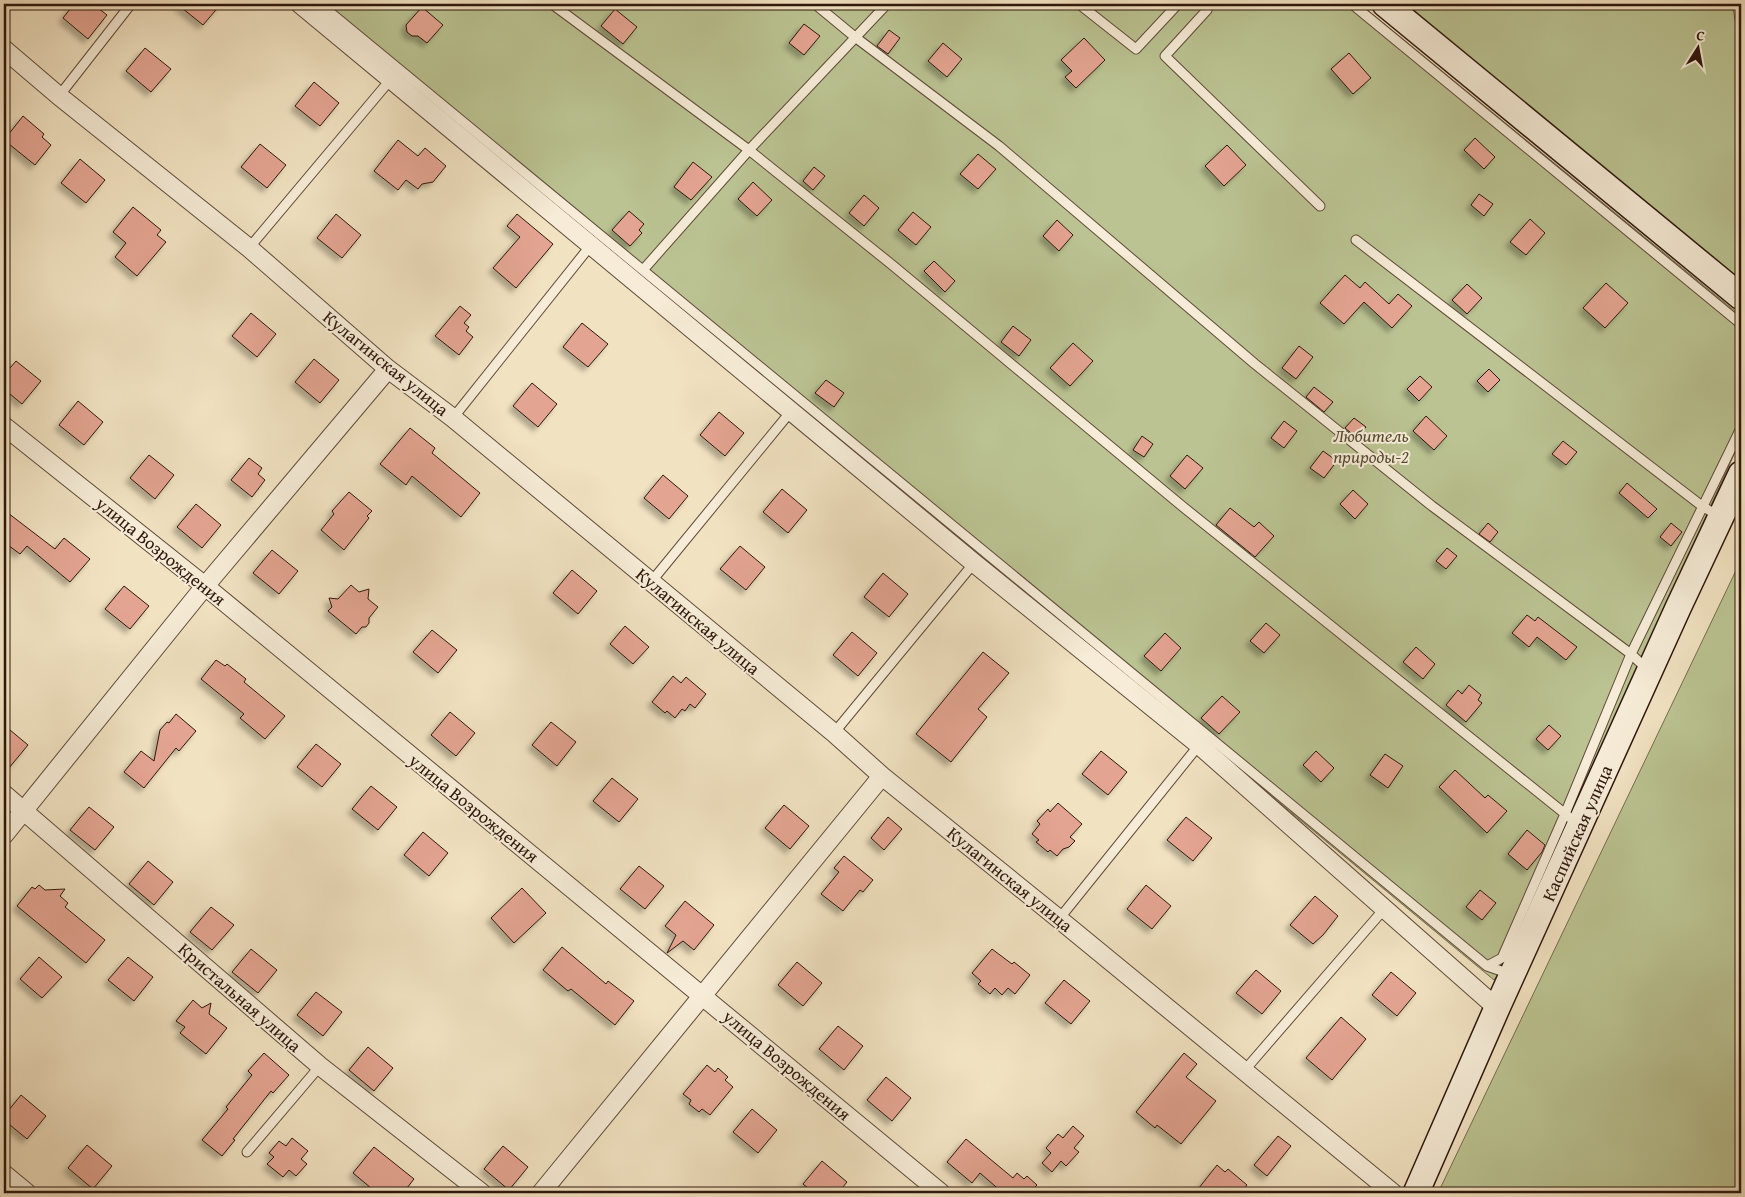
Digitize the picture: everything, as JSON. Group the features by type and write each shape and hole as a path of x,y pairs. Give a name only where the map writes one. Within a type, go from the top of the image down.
{"street":[{"path":"300,4 792,410 974,563 1199,745 1497,1008"},
{"path":"1385,4 1741,298"},
{"name":"Кулагинская улица","path":"4,49 58,96 249,248 388,369 453,418 834,733 882,776 1393,1193"},
{"path":"4,835 205,586 388,369"},
{"name":"улица Возрождения","path":"4,426 205,586 941,1193"},
{"name":"Каспийская улица","path":"1416,1193 1512,975 1572,820 1650,671 1711,512 1741,474"},
{"path":"542,1193 882,776"},
{"name":"Кристальная улица","path":"4,794 320,1066 482,1193"},
{"path":"4,1174 27,1193"}],"lane":[{"path":"58,96 131,4"},
{"path":"320,4 1487,966 1512,975"},
{"path":"552,4 748,150 891,264 1182,506 1572,820"},
{"path":"815,4 855,37 999,146 1255,364 1432,506 1631,654 1650,671"},
{"path":"643,270 748,150 887,4"},
{"path":"1079,4 1136,49 1178,4"},
{"path":"1209,4 1207,10 1165,56 1320,206"},
{"path":"1352,4 1741,324"},
{"path":"249,248 391,79"},
{"path":"1356,240 1711,512"},
{"path":"453,418 591,245"},
{"path":"651,582 792,410"},
{"path":"1487,966 1502,958 1572,820 1631,654 1711,512 1741,428"},
{"path":"834,733 974,563"},
{"path":"1059,919 1199,745"},
{"path":"1244,1071 1385,908"},
{"path":"247,1152 320,1066"}],"green space":[{"name":"Любитель природы-2","path":"312,4 1360,4 1741,316 1741,439 1640,662 1544,883 1501,970 1494,980"},
{"path":"1405,4 1732,4 1741,49 1741,284"},
{"path":"1741,560 1741,1193 1438,1193"}],"building":[{"path":"74,4 93,4 107,15 88,39 63,18"},
{"path":"177,4 221,4 203,25"},
{"path":"422,7 443,25 427,43 418,36 412,36 407,32 406,25"},
{"path":"615,9 637,27 623,44 601,26"},
{"path":"804,24 820,36 804,55 789,43"},
{"path":"889,30 900,38 888,54 877,46"},
{"path":"1084,38 1105,60 1076,88 1065,77 1072,71 1061,60"},
{"path":"943,43 962,59 947,77 928,61"},
{"path":"145,48 171,69 151,92 126,71"},
{"path":"1349,53 1371,78 1353,94 1331,69"},
{"path":"314,82 339,103 320,126 295,106"},
{"path":"23,116 44,134 42,137 51,145 35,165 4,140"},
{"path":"1475,138 1495,157 1484,169 1464,150"},
{"path":"398,140 418,156 425,148 446,166 433,182 422,184 418,189 406,180 398,190 374,171"},
{"path":"260,144 286,165 267,188 241,167"},
{"path":"1227,145 1246,165 1224,186 1205,166"},
{"path":"978,154 996,169 978,189 960,174"},
{"path":"80,159 105,180 86,203 61,183"},
{"path":"693,162 712,177 691,200 674,187"},
{"path":"814,167 825,176 813,190 803,181"},
{"path":"753,182 772,200 757,216 738,199"},
{"path":"1479,194 1493,204 1484,216 1471,205"},
{"path":"864,195 879,208 864,226 849,213"},
{"path":"133,207 161,230 157,235 166,242 137,276 115,257 126,243 113,232"},
{"path":"629,211 644,224 639,230 642,233 630,246 612,230"},
{"path":"913,212 931,227 916,245 898,230"},
{"path":"336,214 361,235 342,258 317,238"},
{"path":"517,214 553,244 516,288 493,268 520,237 507,226"},
{"path":"1530,219 1545,233 1526,255 1510,242"},
{"path":"1057,220 1073,235 1059,251 1043,236"},
{"path":"934,261 955,281 945,292 924,271"},
{"path":"1345,275 1360,288 1365,282 1389,304 1398,294 1412,306 1392,328 1364,302 1344,324 1320,303"},
{"path":"1606,283 1628,303 1605,328 1583,308"},
{"path":"1467,284 1482,298 1467,314 1452,300"},
{"path":"460,306 471,315 464,323 469,327 466,331 473,337 459,355 435,336"},
{"path":"251,313 276,334 257,357 232,336"},
{"path":"582,323 608,344 588,367 563,347"},
{"path":"1013,326 1031,340 1019,356 1001,342"},
{"path":"1073,343 1093,361 1070,386 1050,368"},
{"path":"1299,346 1313,357 1296,379 1282,368"},
{"path":"314,359 339,380 320,403 295,382"},
{"path":"16,361 41,381 22,404 4,389 4,375"},
{"path":"1489,369 1500,380 1488,392 1477,381"},
{"path":"1420,376 1432,387 1419,401 1407,389"},
{"path":"826,380 844,393 834,407 815,393"},
{"path":"532,383 557,404 538,427 513,406"},
{"path":"1314,387 1333,402 1324,412 1306,397"},
{"path":"78,401 103,422 84,445 59,425"},
{"path":"719,412 744,433 725,456 700,435"},
{"path":"1426,416 1447,436 1434,450 1413,431"},
{"path":"1354,418 1366,427 1357,438 1345,428"},
{"path":"1284,421 1297,431 1284,448 1271,438"},
{"path":"410,428 435,448 432,453 480,493 461,517 412,476 406,485 380,464"},
{"path":"1142,436 1153,444 1144,457 1133,450"},
{"path":"1563,441 1577,452 1566,465 1552,454"},
{"path":"1323,451 1337,461 1324,478 1310,468"},
{"path":"149,455 174,475 155,499 130,478"},
{"path":"1187,455 1203,468 1185,489 1170,476"},
{"path":"249,458 262,468 258,474 265,480 252,497 231,480"},
{"path":"663,475 688,496 669,519 644,498"},
{"path":"1627,483 1657,509 1648,518 1619,493"},
{"path":"782,489 807,510 788,533 763,512"},
{"path":"1353,490 1368,504 1355,519 1340,504"},
{"path":"349,492 372,511 367,516 369,518 344,550 321,530 334,514 332,511"},
{"path":"196,504 221,525 202,548 177,527"},
{"path":"1230,508 1254,527 1259,522 1274,536 1255,557 1216,525"},
{"path":"4,510 55,549 64,538 90,559 70,582 27,546 20,554 4,542"},
{"path":"1488,523 1498,532 1490,542 1479,534"},
{"path":"1671,523 1682,532 1671,546 1660,537"},
{"path":"740,546 765,567 746,590 720,569"},
{"path":"1447,548 1457,556 1446,569 1436,561"},
{"path":"272,550 298,571 279,594 253,573"},
{"path":"572,570 597,591 578,614 553,593"},
{"path":"883,573 908,594 889,617 864,597"},
{"path":"351,585 359,592 369,589 368,599 378,607 369,618 369,623 366,627 362,627 356,634 328,611 332,607 329,598 338,599"},
{"path":"124,586 149,606 130,629 105,609"},
{"path":"1527,615 1535,621 1538,617 1577,647 1566,660 1537,637 1529,647 1512,633"},
{"path":"1266,623 1280,635 1264,653 1250,641"},
{"path":"625,626 649,647 633,664 610,644"},
{"path":"432,630 457,650 438,673 413,652"},
{"path":"852,632 877,653 858,676 833,655"},
{"path":"1165,633 1181,648 1161,671 1144,656"},
{"path":"1416,647 1435,664 1423,679 1403,662"},
{"path":"983,652 1009,673 978,709 987,717 951,762 916,734"},
{"path":"216,660 225,666 227,664 246,679 244,682 285,716 265,739 240,718 244,714 201,679"},
{"path":"673,676 681,683 686,677 706,694 695,708 690,704 685,711 682,709 675,718 667,711 665,713 652,702"},
{"path":"1469,685 1481,695 1478,700 1482,703 1466,722 1446,705 1458,690 1462,694"},
{"path":"1222,696 1240,712 1219,734 1201,718"},
{"path":"450,712 475,733 456,756 431,735"},
{"path":"176,714 196,731 179,751 176,748 144,788 124,772 141,751 154,761 160,730"},
{"path":"551,722 576,742 557,766 532,745"},
{"path":"4,725 28,745 4,774"},
{"path":"1549,725 1561,736 1548,750 1536,739"},
{"path":"316,744 341,764 322,787 297,767"},
{"path":"1101,751 1127,772 1108,795 1082,774"},
{"path":"1316,751 1334,768 1321,782 1303,765"},
{"path":"1385,754 1403,766 1388,788 1370,775"},
{"path":"1455,770 1485,798 1488,795 1507,811 1487,833 1439,787"},
{"path":"612,778 638,799 619,822 593,801"},
{"path":"371,786 397,807 378,830 352,809"},
{"path":"1058,803 1082,824 1070,837 1075,841 1069,847 1063,849 1057,856 1050,850 1048,852 1036,842 1039,840 1032,834 1040,824 1037,821 1048,809 1050,812"},
{"path":"784,805 809,826 790,849 765,828"},
{"path":"89,807 114,827 95,850 70,830"},
{"path":"888,817 902,829 884,850 871,838"},
{"path":"1186,817 1212,838 1193,861 1167,840"},
{"path":"1527,830 1545,845 1542,852 1527,870 1508,854"},
{"path":"423,832 448,853 429,876 404,855"},
{"path":"844,856 873,880 863,892 860,890 843,911 821,894 839,872 834,868"},
{"path":"148,861 173,882 154,905 129,884"},
{"path":"639,866 664,886 645,909 620,889"},
{"path":"39,885 45,890 65,889 60,896 68,903 65,907 105,940 86,963 17,906 32,887 35,889"},
{"path":"1146,885 1171,906 1152,929 1127,909"},
{"path":"522,888 546,913 514,943 491,918"},
{"path":"1480,890 1496,903 1482,920 1466,907"},
{"path":"1315,896 1338,916 1313,944 1290,925"},
{"path":"685,901 714,925 694,950 683,941 667,953 676,935 665,926"},
{"path":"211,907 234,925 212,950 190,932"},
{"path":"562,947 606,984 608,981 634,1001 615,1025 571,989 568,991 543,970"},
{"path":"251,949 277,970 258,993 232,972"},
{"path":"992,949 1012,964 1014,962 1030,975 1015,994 1008,988 1002,995 995,988 990,994 978,984 981,981 972,973"},
{"path":"39,957 62,977 42,998 20,979"},
{"path":"128,957 153,977 134,1001 108,980"},
{"path":"797,962 822,983 803,1006 778,985"},
{"path":"1256,970 1281,991 1262,1014 1236,993"},
{"path":"1391,972 1416,993 1397,1016 1372,995"},
{"path":"1064,980 1090,1001 1071,1024 1045,1003"},
{"path":"316,992 342,1012 323,1036 297,1015"},
{"path":"193,1000 202,1008 211,1003 209,1014 227,1028 206,1054 180,1033 185,1027 176,1021"},
{"path":"1341,1017 1366,1039 1332,1080 1306,1058"},
{"path":"838,1026 863,1046 844,1070 819,1049"},
{"path":"368,1047 393,1068 374,1091 349,1070"},
{"path":"264,1053 289,1075 273,1093 271,1091 222,1156 202,1140 228,1109 226,1107 252,1075 248,1071"},
{"path":"1184,1053 1197,1064 1186,1077 1216,1101 1181,1144 1157,1125 1155,1128 1136,1112"},
{"path":"707,1065 715,1072 718,1068 728,1077 725,1080 733,1087 710,1115 702,1109 699,1112 689,1104 691,1100 683,1094"},
{"path":"886,1077 911,1098 892,1121 867,1100"},
{"path":"21,1095 46,1116 27,1139 4,1120 4,1116"},
{"path":"752,1109 777,1130 758,1153 733,1132"},
{"path":"1073,1126 1084,1136 1074,1148 1079,1152 1066,1166 1061,1161 1052,1172 1042,1163 1051,1153 1046,1148 1058,1134 1063,1138"},
{"path":"1278,1136 1291,1146 1267,1176 1254,1165"},
{"path":"292,1138 308,1151 301,1159 307,1164 296,1176 289,1170 283,1177 267,1164 274,1157 269,1153 279,1141 286,1146"},
{"path":"966,1139 1013,1178 1017,1173 1024,1179 1027,1176 1037,1185 1034,1188 1041,1193 1003,1193 980,1173 972,1183 947,1162"},
{"path":"87,1145 112,1166 93,1189 68,1168"},
{"path":"503,1146 528,1167 509,1190 484,1169"},
{"path":"374,1147 414,1179 403,1193 377,1193 353,1173"},
{"path":"822,1161 847,1182 838,1193 814,1193 803,1184"},
{"path":"1217,1165 1225,1172 1228,1169 1247,1185 1241,1193 1195,1193"}]}
